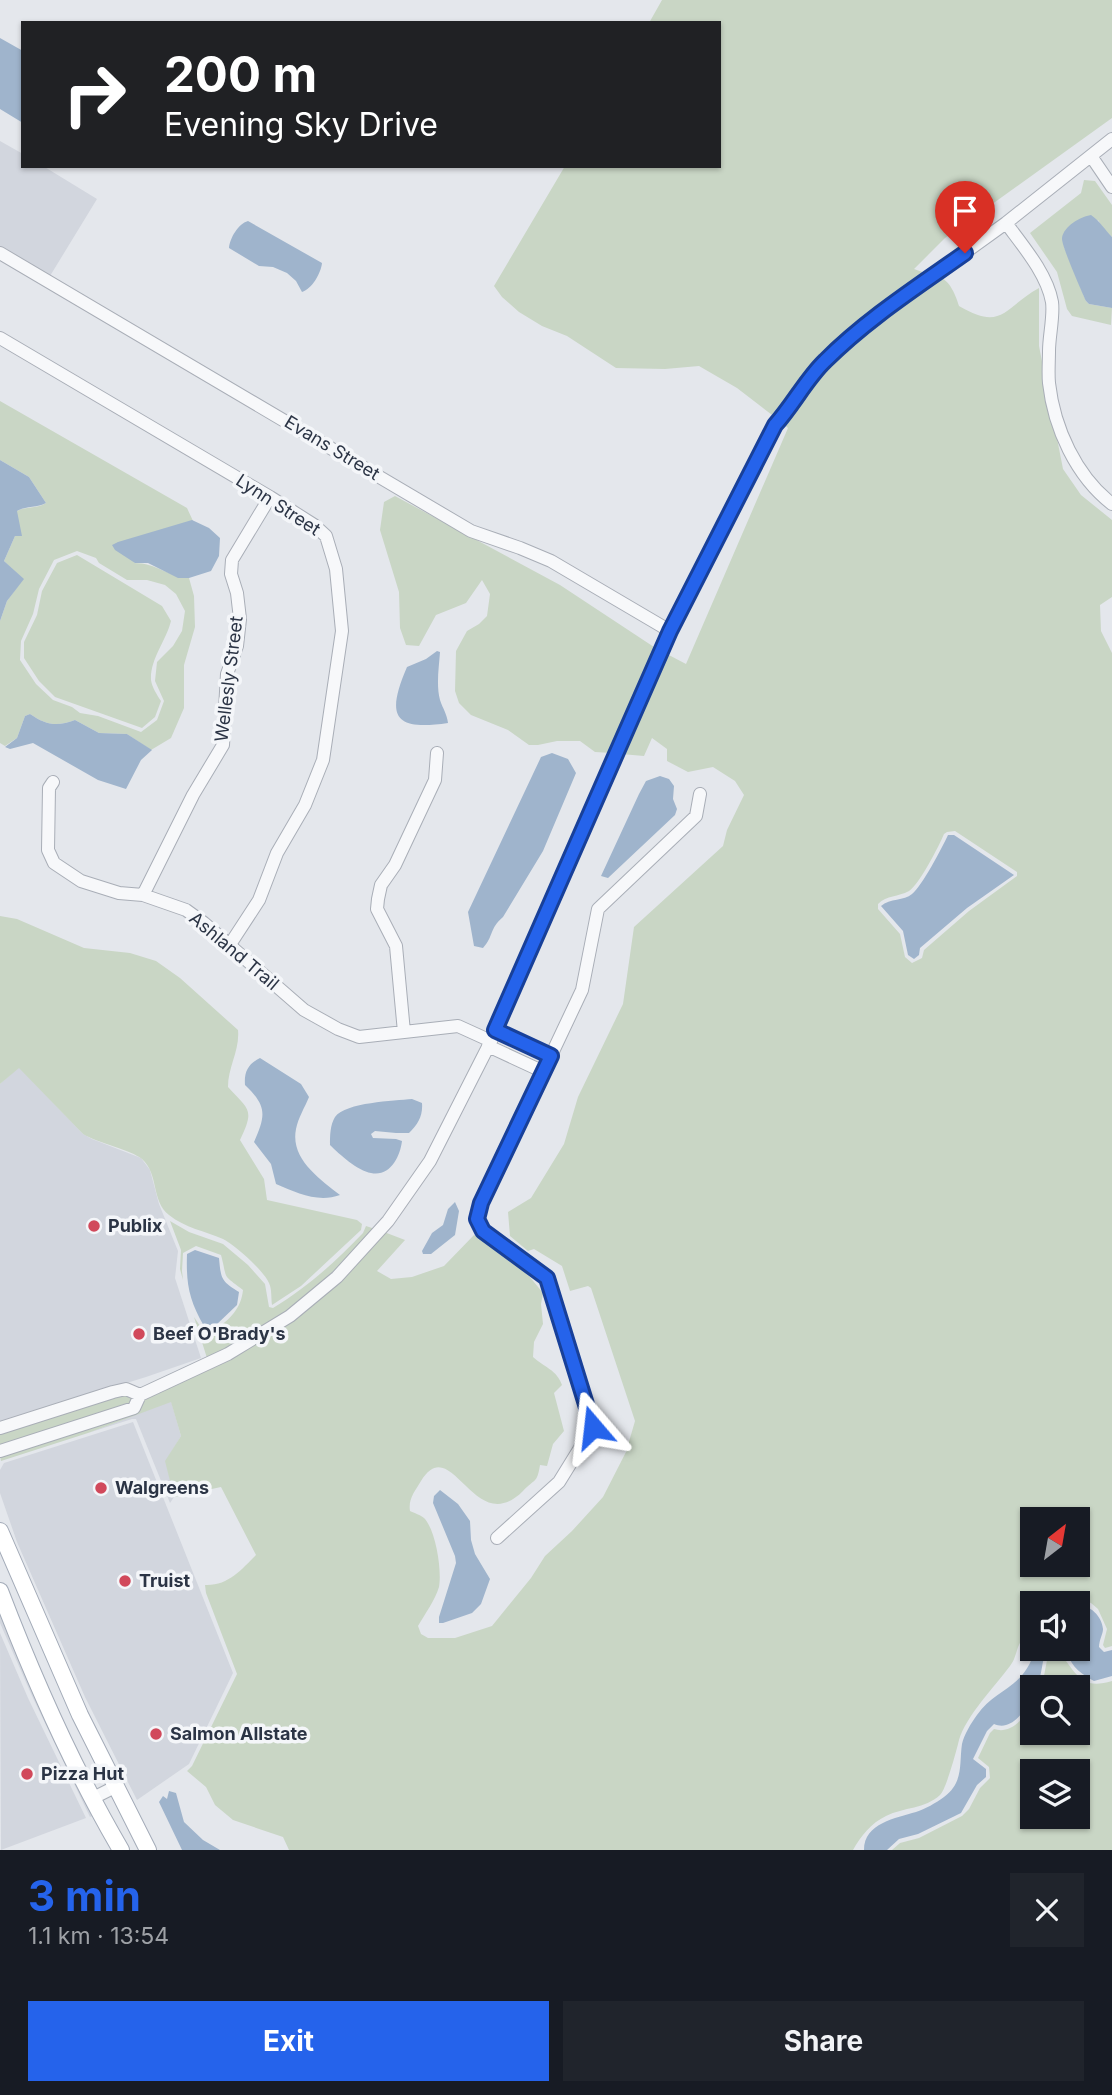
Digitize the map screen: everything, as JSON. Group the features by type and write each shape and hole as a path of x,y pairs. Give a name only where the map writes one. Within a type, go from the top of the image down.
{"main road":[{"path":"0,1531 80,1715 148,1850"},
{"path":"0,1591 37,1682 121,1850"}],"street":[{"path":"0,1451 134,1408 140,1395 228,1354 290,1316 337,1277 388,1222 430,1161 491,1039 670,631 775,425 822,363 863,326 1006,223 1112,139"},
{"path":"1090,156 1112,187"},
{"path":"1006,223 1043,278 1052,303 1049,383 1057,422 1076,465 1112,504"},
{"name":"Evans Street","path":"0,253 471,531 551,561 670,631"},
{"name":"Lynn Street","path":"0,338 270,497 314,525 326,536 336,569 342,631 323,760 305,806 277,853 259,900 229,946"},
{"name":"Wellesly Street","path":"143,895 187,805 223,745 227,674 237,646 240,619 237,593 231,574 232,560 270,497"},
{"path":"404,1032 396,946 377,909 378,900 381,885 395,864 435,780 437,753"},
{"name":"Ashland Trail","path":"53,782 49,788 48,850 54,863 81,881 119,894 143,895 186,910 304,1010 338,1029 359,1037 458,1026 491,1039"},
{"path":"497,1538 559,1482 593,1427 547,1278 483,1231 477,1219 481,1203 582,990 598,909 696,817 700,794"},
{"path":"491,1039 551,1056"},
{"path":"491,1039 544,1072"},
{"path":"0,1428 113,1392 126,1389 140,1395"},
{"path":"93,1798 115,1787"}],"shaded area":[{"path":"0,141 21,153 21,168 46,168 97,199 50,276 0,247"},
{"path":"19,1067 83,1134 141,1158 150,1170 159,1204 178,1251 175,1278 201,1358 0,1422 0,1084"},
{"path":"171,1401 181,1436 166,1461 174,1497 170,1503 136,1419 88,1433"},
{"path":"133,1422 233,1673 189,1764 137,1800 85,1697 17,1542 0,1493 0,1470 4,1463"},
{"path":"0,1604 95,1815 90,1817 32,1696 0,1623"},
{"path":"0,1633 86,1818 1,1850"}],"green space":[{"path":"662,0 1112,0 1112,118 945,238 914,269 928,274 861,322 776,418 737,388 699,366 665,369 616,368 567,336 542,326 519,312 494,286 564,168 721,168 721,21 650,21"},
{"path":"1084,180 1095,181 1112,205 1112,237 1098,220 1064,247 1086,301 1089,304 1112,308 1111,325 1072,316 1067,309 1057,272 1030,233 1081,193"},
{"path":"939,277 949,285 959,306 985,317 1002,314 1039,288 1039,346 1063,469 1081,495 1112,520 1112,597 1100,605 1101,631 1112,653 1112,1646 1105,1648 1103,1645 1107,1629 1098,1609 1090,1603 1090,1591 1020,1591 1020,1643 1012,1663 968,1721 942,1792 928,1803 893,1813 876,1822 853,1850 289,1850 283,1837 233,1820 215,1805 206,1787 187,1771 192,1766 237,1674 205,1585 227,1580 256,1555 221,1487 174,1497 165,1461 181,1436 171,1402 1,1461 0,1456 143,1398 230,1358 384,1232 405,1240 377,1271 391,1279 412,1277 444,1266 474,1235 515,1259 543,1293 543,1324 534,1342 533,1357 554,1372 560,1380 562,1385 554,1393 564,1431 553,1444 547,1466 540,1465 535,1480 506,1503 491,1503 477,1496 443,1468 432,1469 421,1481 411,1499 410,1511 424,1518 432,1532 439,1561 440,1580 435,1597 418,1626 421,1634 428,1638 455,1638 492,1626 531,1578 545,1556 603,1497 626,1452 635,1421 591,1288 588,1286 570,1291 562,1266 534,1249 528,1251 510,1236 508,1212 531,1198 564,1144 578,1097 623,1004 634,927 723,846 727,830 744,795 735,781 713,767 688,772 667,761 667,749 652,738 644,756 621,754 665,653 686,664 788,428 783,423 825,366 865,329","holes":["955,831 1017,872 1017,876 969,911 924,950 922,958 912,963 905,957 900,934 878,909 878,904 885,899 909,891 913,887 947,832"]},
{"path":"0,401 187,508 193,521 134,563 189,578 194,596 195,627 184,665 184,708 171,738 151,750 127,734 99,733 75,720 52,724 30,714 25,716 17,738 5,746 0,743 0,621 7,601 23,579 4,561 15,536 17,511 46,503 29,477 0,460","holes":["77,551 96,558 99,563 127,580 147,580 165,585 176,594 185,611 182,631 173,646 157,662 155,681 164,701 157,720 141,732 98,716 80,713 53,700 36,684 20,660 21,641 33,614 39,589 54,560"]},
{"path":"395,496 560,585 657,649 612,753 595,752 580,741 529,745 508,730 471,715 459,703 455,691 456,651 467,631 487,616 490,594 482,580 466,603 436,615 419,646 406,645 400,628 399,592 380,530 384,502"},
{"path":"77,555 162,606 171,621 151,672 152,685 161,701 155,717 142,728 55,697 39,681 24,658 24,642 37,615 42,591 57,563"},
{"path":"0,916 17,919 84,948 130,953 156,961 180,978 238,1030 228,1087 247,1110 247,1122 240,1140 264,1179 267,1200 357,1220 362,1224 361,1230 301,1286 272,1305 269,1283 242,1252 223,1239 182,1223 163,1209 151,1172 142,1159 83,1134 19,1068 0,1084"},
{"path":"170,1221 189,1232 223,1244 248,1265 265,1284 269,1307 273,1308 310,1283 363,1233 366,1226 375,1229 339,1269 305,1299 258,1332 207,1358 194,1317 202,1329 215,1330 234,1313 243,1290 226,1276 221,1255 196,1246 183,1253 183,1280 180,1269 181,1250"},
{"path":"125,1394 134,1398 131,1404 0,1446 0,1433"},
{"path":"1047,1661 1066,1661 1077,1675 1044,1675"},
{"path":"1112,1681 1112,1850 892,1850 900,1843 919,1838 962,1816 969,1809 980,1788 990,1778 989,1767 978,1758 990,1733 994,1729 1007,1729 1020,1720 1020,1745 1090,1745 1090,1683"}],"water":[{"path":"0,38 21,50 21,122 0,109"},
{"path":"1091,215 1112,237 1112,308 1089,304 1086,301 1062,238 1069,226"},
{"path":"248,221 322,263 318,276 309,288 302,292 296,281 287,273 273,267 259,266 229,248 235,232"},
{"path":"0,460 29,477 46,503 17,511 22,536 15,536 4,561 24,579 7,601 0,621"},
{"path":"192,520 209,528 220,538 219,556 211,571 189,578 178,578 148,563 135,563 112,545 118,542"},
{"path":"437,651 440,652 439,694 448,723 415,725 405,722 396,708 400,684 407,667"},
{"path":"30,714 52,724 75,720 99,733 127,734 152,750 141,760 126,789 98,780 33,743 10,749 5,747 17,738 25,716"},
{"path":"552,753 568,759 576,773 543,851 486,944 483,948 474,946 468,912 541,757"},
{"path":"660,776 669,779 674,786 673,799 677,809 675,815 608,878 601,876 646,781"},
{"path":"948,835 954,835 1014,875 967,908 920,948 919,955 914,959 908,955 903,931 881,906 909,896 916,890"},
{"path":"260,1058 301,1084 309,1097 296,1129 298,1150 308,1167 340,1195 316,1197 276,1184 271,1164 254,1142 261,1125 261,1105 245,1085 248,1069"},
{"path":"412,1099 422,1103 422,1112 409,1133 375,1131 371,1134 373,1138 402,1141 396,1159 384,1172 371,1173 360,1169 330,1145 332,1123 341,1112 371,1103"},
{"path":"455,1202 459,1211 455,1235 431,1254 423,1254 422,1251 432,1233 443,1225 448,1209"},
{"path":"195,1250 219,1258 223,1279 239,1292 237,1305 215,1326 204,1326 190,1291 187,1254"},
{"path":"440,1490 458,1504 470,1521 475,1554 490,1579 481,1604 472,1613 443,1623 439,1623 439,1617 456,1563 433,1503 434,1496"},
{"path":"1090,1609 1098,1616 1103,1629 1099,1647 1104,1652 1112,1650 1112,1676 1094,1681 1090,1675 1085,1675 1071,1661 1090,1661"},
{"path":"1043,1661 1040,1675 1021,1675 1030,1662"},
{"path":"1020,1677 1020,1715 1008,1724 994,1724 987,1731 973,1759 986,1769 986,1777 977,1785 961,1813 918,1834 899,1839 887,1850 864,1850 865,1841 875,1828 927,1808 950,1791 958,1779 962,1744 970,1725 993,1698"},
{"path":"169,1791 176,1793 184,1822 203,1840 220,1850 182,1850 159,1802 163,1796 167,1799"}],"place":[{"name":"Publix","path":"94,1226"},
{"name":"Beef O'Brady's","path":"139,1334"},
{"name":"Walgreens","path":"101,1488"},
{"name":"Truist","path":"125,1581"},
{"name":"Salmon Allstate","path":"156,1734"},
{"name":"Pizza Hut","path":"27,1774"}],"route":[{"path":"593,1427 547,1278 483,1231 477,1219 481,1203 551,1056 495,1030 670,631 775,425 822,363 863,326 965,253"}]}
